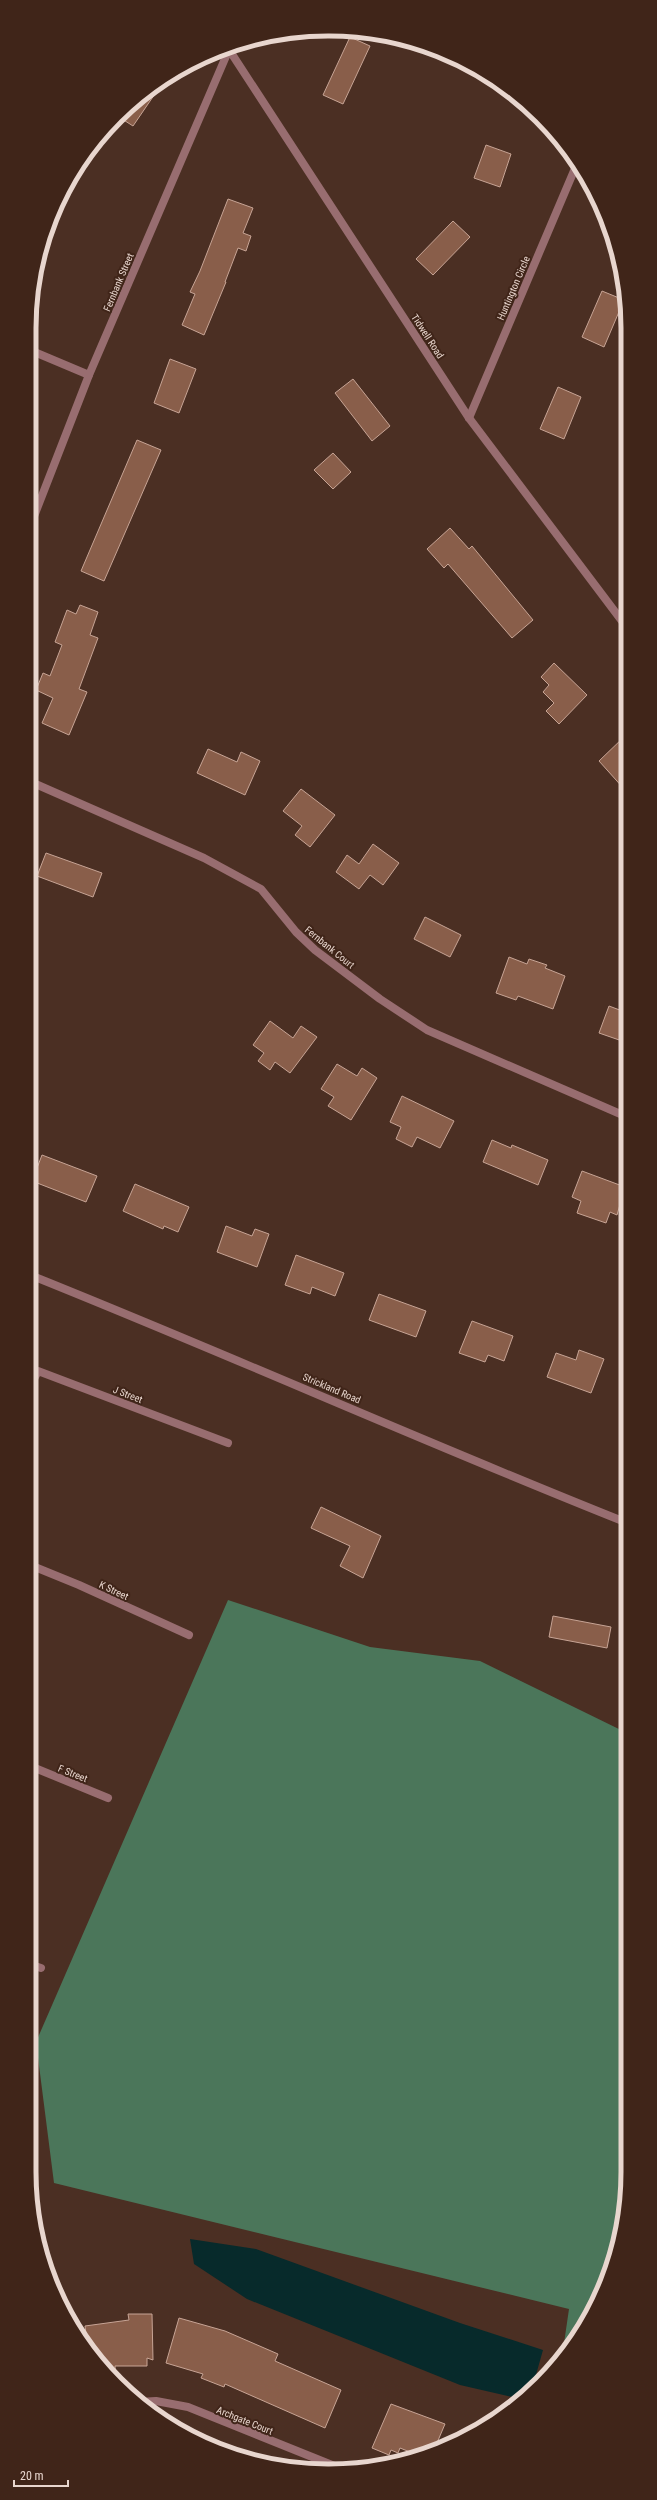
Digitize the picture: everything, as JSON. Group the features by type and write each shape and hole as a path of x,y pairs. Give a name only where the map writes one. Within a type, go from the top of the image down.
{"street":[{"name":"Tidwell Road","path":"232,53 469,418 621,619"},
{"name":"Fernbank Street","path":"36,511 89,375 226,55"},
{"name":"Huntington Circle","path":"469,418 574,170"},
{"path":"36,353 89,375"},
{"name":"Fernbank Court","path":"36,784 204,858 261,889 296,932 315,950 380,999 427,1030 621,1114"},
{"name":"Strickland Road","path":"36,1277 208,1347 536,1486 621,1520"},
{"name":"J Street","path":"36,1375 38,1371 228,1443"},
{"name":"K Street","path":"36,1567 79,1585 189,1636"},
{"name":"F Street","path":"36,1768 108,1798"},
{"path":"36,1966 41,1968"},
{"name":"Archgate Court","path":"147,2401 156,2401 188,2407 329,2464"}],"green space":[{"path":"228,1600 370,1647 480,1661 621,1730 620,2191 611,2247 599,2283 582,2318 564,2346 569,2309 54,2183 36,2042"}],"water":[{"path":"190,2239 256,2249 460,2323 543,2350 535,2378 514,2397 460,2385 247,2299 194,2264"}],"building":[{"path":"350,37 370,46 343,104 323,95"},
{"path":"157,91 133,126 124,120"},
{"path":"486,145 511,154 500,187 474,178"},
{"path":"228,199 253,208 243,233 251,236 246,251 238,248 204,335 182,325 195,294 190,292 200,271"},
{"path":"453,221 470,237 433,275 416,259"},
{"path":"602,291 619,298 620,309 604,347 582,337"},
{"path":"170,359 196,369 179,413 154,403"},
{"path":"353,379 390,426 372,441 335,393"},
{"path":"558,387 581,397 564,439 540,429"},
{"path":"137,440 161,450 104,581 81,571"},
{"path":"333,453 351,472 333,489 314,470"},
{"path":"450,528 469,549 472,546 533,620 512,638 448,564 444,568 427,549"},
{"path":"80,605 98,612 90,635 98,638 79,689 87,692 69,735 42,723 53,698 36,690 43,673 50,676 62,645 55,642 67,610 76,614"},
{"path":"554,663 587,695 559,724 546,711 554,703 543,692 549,685 541,677"},
{"path":"621,740 621,786 599,761"},
{"path":"208,749 237,762 241,752 260,761 245,795 197,773"},
{"path":"301,789 335,815 310,847 295,835 302,826 283,811"},
{"path":"373,844 399,863 383,885 370,875 359,889 336,872 347,855 359,864"},
{"path":"46,853 102,873 93,897 37,876"},
{"path":"425,917 461,935 450,957 414,939"},
{"path":"509,957 527,964 529,959 547,965 545,968 565,976 553,1009 518,996 516,1000 496,993"},
{"path":"609,1006 621,1010 621,1041 599,1033"},
{"path":"270,1021 293,1038 301,1026 317,1037 290,1073 275,1062 270,1070 258,1061 264,1053 253,1045"},
{"path":"337,1064 357,1076 362,1068 377,1078 351,1120 328,1106 334,1097 321,1089"},
{"path":"402,1096 454,1121 440,1148 417,1137 412,1147 396,1139 401,1127 390,1122"},
{"path":"492,1140 511,1148 512,1145 548,1160 538,1185 483,1162"},
{"path":"42,1155 97,1176 86,1202 36,1183 36,1171"},
{"path":"582,1171 621,1186 621,1201 617,1215 610,1212 606,1223 577,1213 581,1201 572,1197"},
{"path":"135,1184 189,1207 178,1232 164,1226 163,1229 123,1211"},
{"path":"226,1226 252,1236 255,1229 269,1234 257,1267 217,1252"},
{"path":"296,1255 344,1273 335,1296 312,1287 310,1294 285,1285"},
{"path":"379,1294 426,1311 416,1337 369,1320"},
{"path":"472,1321 513,1336 504,1361 488,1355 485,1362 459,1353"},
{"path":"579,1350 604,1359 591,1393 547,1377 556,1353 576,1360"},
{"path":"321,1507 381,1536 363,1578 340,1566 350,1546 311,1528"},
{"path":"553,1616 611,1627 607,1648 549,1637"},
{"path":"128,2314 152,2314 153,2360 147,2358 147,2366 115,2366 115,2371 96,2350 86,2336 85,2326 129,2320"},
{"path":"179,2318 225,2331 278,2354 275,2361 341,2390 325,2428 225,2384 224,2387 201,2378 203,2374 166,2363"},
{"path":"391,2404 445,2424 437,2443 423,2448 410,2452 400,2448 398,2453 391,2450 389,2455 372,2448"}]}
